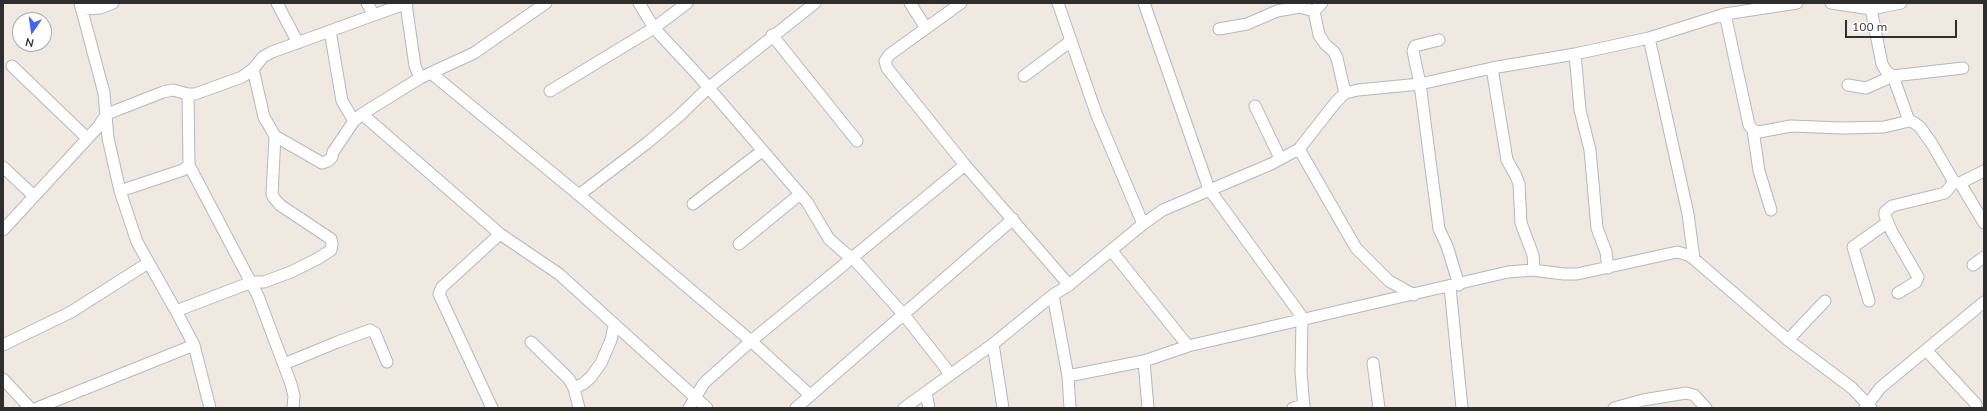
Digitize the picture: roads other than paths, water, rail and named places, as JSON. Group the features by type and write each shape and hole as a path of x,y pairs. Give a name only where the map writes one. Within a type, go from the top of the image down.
{"street":[{"path":"113,3 100,8 81,6 104,93 108,138 120,191 137,242 194,345 210,408"},
{"path":"277,3 298,43"},
{"path":"367,3 374,15"},
{"path":"3,230 107,114 163,92 173,90 188,94 195,94 242,77 253,69 263,57 407,3 415,66 420,78"},
{"path":"274,136 322,163 328,161 358,117 420,78 474,53 546,3"},
{"path":"639,3 654,28 696,73 807,202 829,239 845,254 854,258 941,360 949,375"},
{"path":"550,91 654,28 687,3"},
{"path":"579,195 646,143 679,116 708,88 815,3"},
{"path":"910,3 926,28"},
{"path":"961,3 889,56 886,61 886,68 965,165 1069,285"},
{"path":"1058,3 1096,113 1143,224"},
{"path":"1144,3 1209,189 1300,314 1302,321 1300,407"},
{"path":"904,408 993,344 1053,295 1069,285 1143,224 1163,210 1299,149 1336,102 1345,93 1358,90 1420,84 1492,68 1575,54 1648,38 1725,14 1797,3"},
{"path":"1831,3 1870,9 1901,3"},
{"path":"1219,29 1247,24 1275,7 1318,7 1319,35 1325,44 1334,52 1337,58 1345,93"},
{"path":"1870,9 1882,64 1886,72 1893,76 1909,121"},
{"path":"1725,14 1749,125 1753,130 1759,170 1772,210"},
{"path":"330,31 342,101 358,117 500,234 559,274 604,314 614,326 707,408"},
{"path":"772,36 857,141"},
{"path":"1648,38 1688,214 1694,259"},
{"path":"1438,40 1415,46 1413,48 1420,84 1439,229 1447,246 1454,286 1462,408"},
{"path":"1024,76 1071,41"},
{"path":"1575,54 1580,110 1590,150 1597,228 1606,252 1608,268"},
{"path":"12,66 86,138"},
{"path":"1492,68 1507,160 1519,184 1521,223 1537,270"},
{"path":"1848,85 1866,88 1893,76 1963,68"},
{"path":"176,311 252,282 264,282 291,272 331,250 331,239 280,204 272,194 274,136 264,117 253,69"},
{"path":"430,73 579,195 752,341 810,395"},
{"path":"188,94 189,165 252,282 284,364 294,396 293,408"},
{"path":"1255,106 1280,158"},
{"path":"1753,130 1759,132 1791,126 1842,128 1884,127 1909,121 1913,122 1920,127 1984,222"},
{"path":"1299,149 1356,248 1389,281 1414,295"},
{"path":"693,204 762,151"},
{"path":"120,191 183,170 189,165"},
{"path":"689,408 704,383 752,341 965,165"},
{"path":"3,167 34,196"},
{"path":"1898,293 1916,282 1918,277 1885,216 1888,208 1945,193 1957,183 1984,171"},
{"path":"739,244 800,195"},
{"path":"796,408 879,334 904,315 1013,219"},
{"path":"1869,300 1853,246 1888,222"},
{"path":"492,408 439,294 442,287 500,234"},
{"path":"1111,250 1188,346"},
{"path":"1068,376 1144,361 1188,346 1454,286 1508,272 1537,270 1570,274 1608,268 1677,252 1688,255 1694,259 1788,340 1852,388 1868,407 1880,388 1984,302"},
{"path":"1973,265 1984,257"},
{"path":"3,345 71,312 148,263"},
{"path":"1053,295 1068,376 1070,408"},
{"path":"1788,340 1825,301"},
{"path":"574,388 583,384 601,363 612,340 614,326"},
{"path":"284,364 370,330 375,333 387,362"},
{"path":"531,342 558,366 569,379 574,388 579,408"},
{"path":"993,344 1003,408"},
{"path":"37,408 194,345"},
{"path":"1926,350 1976,404"},
{"path":"1144,361 1148,408"},
{"path":"1373,363 1379,408"},
{"path":"3,379 30,408"},
{"path":"926,393 929,408"},
{"path":"1614,408 1643,400 1686,393 1694,395 1706,408"}]}
